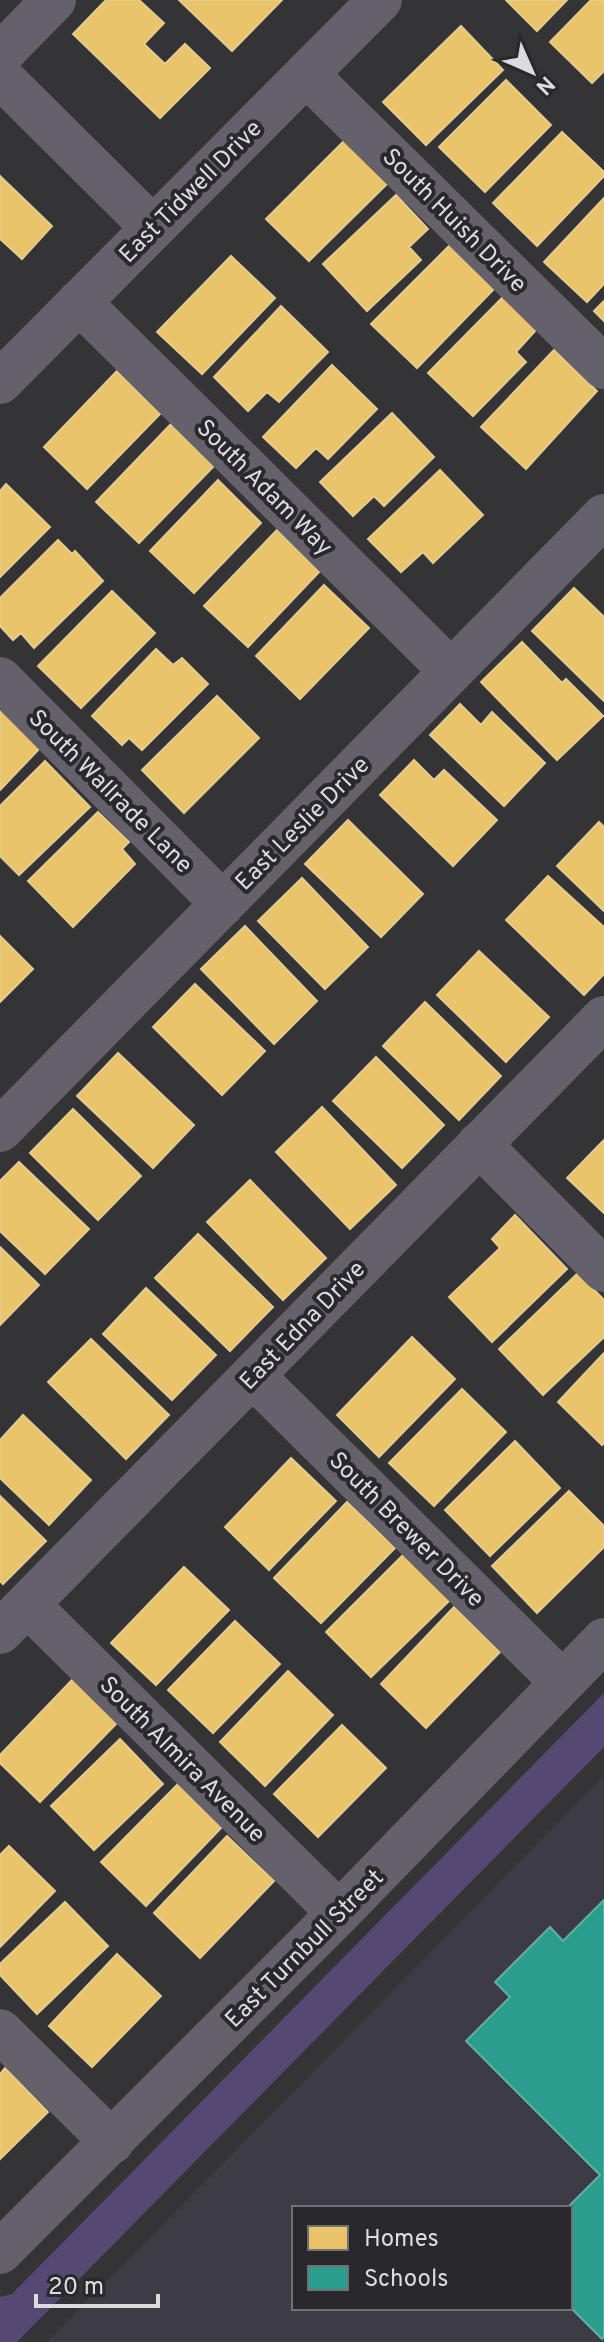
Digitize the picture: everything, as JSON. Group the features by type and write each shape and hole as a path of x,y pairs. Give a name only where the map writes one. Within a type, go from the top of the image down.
{"street":[{"path":"0,55 54,0"},
{"name":"East Tidwell Drive","path":"0,382 380,0"},
{"name":"South Huish Drive","path":"306,74 604,367"},
{"path":"0,76 153,228"},
{"name":"South Adam Way","path":"79,302 451,671"},
{"name":"East Leslie Drive","path":"0,1129 604,516"},
{"name":"South Wallrade Lane","path":"0,679 223,904"},
{"name":"East Edna Drive","path":"14,1618 604,1018"},
{"path":"479,1144 604,1270"},
{"name":"South Brewer Drive","path":"253,1376 562,1682"},
{"name":"South Almira Avenue","path":"14,1618 339,1913"},
{"name":"East Turnbull Street","path":"0,2252 339,1913 604,1640"},
{"path":"0,2031 112,2142"}],"shaded area":[{"path":"604,1693 604,1747 17,2342 0,2342 0,2297 12,2294"},
{"path":"604,1776 604,2342 47,2342"}],"building: Homes":[{"path":"106,0 139,0 164,23 144,44 165,64 185,44 210,68 160,118 73,34"},
{"path":"179,0 282,0 232,51"},
{"path":"506,0 567,0 537,31"},
{"path":"591,0 604,0 604,71 592,83 550,42"},
{"path":"461,26 503,70 426,145 383,102"},
{"path":"506,80 551,125 485,192 439,147"},
{"path":"562,132 604,172 604,176 537,246 493,203"},
{"path":"345,140 388,183 309,261 266,219"},
{"path":"0,176 52,226 22,259 0,239"},
{"path":"396,195 428,229 409,247 421,260 367,311 323,264"},
{"path":"604,198 604,284 587,302 544,262"},
{"path":"450,245 494,289 417,368 371,324"},
{"path":"231,256 275,298 202,374 157,332"},
{"path":"503,297 536,330 516,352 526,362 473,416 428,373"},
{"path":"604,301 604,321 594,311"},
{"path":"281,306 328,352 279,402 267,392 248,411 214,377"},
{"path":"554,350 597,391 526,469 481,427"},
{"path":"332,365 377,409 328,459 316,448 296,468 263,437"},
{"path":"117,371 160,414 87,489 44,447"},
{"path":"392,413 434,457 384,506 374,496 353,516 320,482"},
{"path":"171,424 214,466 139,543 96,502"},
{"path":"440,470 483,515 433,563 423,552 401,572 368,539"},
{"path":"218,480 261,523 194,593 150,551"},
{"path":"6,484 50,527 0,577 0,491"},
{"path":"277,530 320,571 248,647 204,606"},
{"path":"58,540 72,554 75,551 103,581 34,648 21,633 13,640 0,626 0,598"},
{"path":"324,585 369,628 300,699 256,656"},
{"path":"574,588 604,617 604,701 532,631"},
{"path":"112,591 155,633 81,708 38,666"},
{"path":"522,642 562,683 566,679 603,716 557,760 481,682"},
{"path":"156,649 173,665 182,658 208,684 142,750 129,738 122,745 92,716"},
{"path":"217,696 259,738 184,813 142,770"},
{"path":"460,704 481,725 492,712 545,763 504,806 430,735"},
{"path":"0,707 41,747 0,790"},
{"path":"414,760 434,780 444,770 497,820 453,866 380,795"},
{"path":"45,761 90,807 19,875 0,856 0,806"},
{"path":"98,812 129,842 122,849 135,864 73,927 28,881"},
{"path":"348,820 423,894 381,937 305,864"},
{"path":"599,822 604,827 604,911 557,866"},
{"path":"548,876 604,927 604,974 584,995 506,920"},
{"path":"302,878 368,947 325,989 258,921"},
{"path":"245,926 317,1001 274,1044 201,969"},
{"path":"0,936 33,969 0,1002"},
{"path":"479,951 549,1017 506,1062 437,995"},
{"path":"195,984 265,1051 222,1095 153,1027"},
{"path":"425,1002 501,1076 459,1120 383,1046"},
{"path":"118,1053 194,1125 153,1168 77,1096"},
{"path":"376,1057 444,1125 402,1168 333,1101"},
{"path":"322,1107 396,1185 350,1229 276,1152"},
{"path":"73,1109 141,1176 98,1220 30,1153"},
{"path":"604,1140 604,1213 567,1178"},
{"path":"19,1162 89,1229 45,1274 0,1231 0,1181"},
{"path":"250,1180 326,1258 283,1300 207,1222"},
{"path":"515,1215 567,1269 492,1342 449,1297 500,1248 492,1239"},
{"path":"198,1234 273,1307 230,1351 155,1278"},
{"path":"0,1247 39,1285 0,1325"},
{"path":"578,1273 604,1300 604,1337 543,1395 499,1349"},
{"path":"146,1288 216,1355 172,1400 103,1334"},
{"path":"412,1337 455,1379 379,1457 337,1415"},
{"path":"91,1339 169,1415 126,1459 48,1382"},
{"path":"604,1353 604,1443 602,1445 558,1402"},
{"path":"462,1389 506,1432 434,1506 389,1463"},
{"path":"23,1415 91,1480 49,1525 0,1478 0,1440"},
{"path":"515,1441 560,1488 490,1556 445,1510"},
{"path":"291,1458 336,1501 269,1570 225,1527"},
{"path":"569,1491 604,1526 604,1547 537,1613 492,1566"},
{"path":"0,1496 46,1541 3,1584 0,1581"},
{"path":"347,1502 395,1548 321,1623 274,1578"},
{"path":"404,1554 450,1600 371,1677 326,1632"},
{"path":"184,1567 229,1610 156,1685 111,1643"},
{"path":"454,1607 500,1652 426,1728 381,1684"},
{"path":"235,1621 280,1664 213,1733 168,1690"},
{"path":"288,1671 333,1715 265,1786 220,1742"},
{"path":"73,1679 117,1723 40,1802 0,1763 0,1755"},
{"path":"342,1725 386,1768 318,1837 274,1794"},
{"path":"120,1739 163,1784 94,1850 51,1806"},
{"path":"178,1784 222,1827 146,1906 101,1862"},
{"path":"227,1836 274,1881 200,1958 154,1913"},
{"path":"9,1846 55,1891 0,1947 0,1855"},
{"path":"65,1902 108,1946 37,2014 0,1975 0,1964"},
{"path":"117,1954 161,1996 92,2067 49,2026"},
{"path":"5,2068 48,2112 0,2159 0,2074"}],"building: Schools":[{"path":"604,1900 602,2339 572,2309 572,2206 569,2206 600,2175 466,2041 510,1997 495,1982 550,1927 563,1941"}]}
